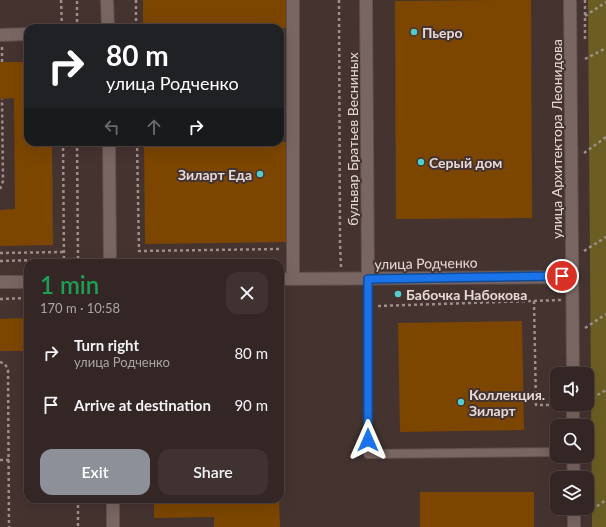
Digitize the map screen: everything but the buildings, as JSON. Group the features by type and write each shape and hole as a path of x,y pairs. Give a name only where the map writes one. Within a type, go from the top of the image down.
{"street":[{"path":"107,0 108,24"},
{"path":"293,0 293,279"},
{"name":"бульвар Братьев Весниных","path":"366,0 368,279"},
{"name":"улица Архитектора Леонидова","path":"570,0 573,367"},
{"path":"0,35 24,34"},
{"path":"109,146 110,259"},
{"name":"улица Родченко","path":"284,279 572,277"},
{"path":"0,282 24,282"},
{"path":"113,503 113,527"},
{"path":"574,515 574,527"}],"lane":[{"path":"368,279 368,454 550,452"}],"path":[{"path":"61,0 62,24"},
{"path":"77,0 77,24"},
{"path":"136,0 136,24"},
{"path":"338,0 340,244 342,279"},
{"path":"585,16 606,2"},
{"path":"585,59 606,48"},
{"path":"0,189 3,181 1,116 2,99"},
{"path":"584,153 606,137"},
{"path":"63,146 64,259"},
{"path":"78,146 78,259"},
{"path":"137,146 139,251 293,249"},
{"path":"572,258 606,237"},
{"path":"0,253 64,252"},
{"path":"0,261 24,261"},
{"path":"0,299 24,298"},
{"path":"368,307 562,300"},
{"path":"534,301 536,405 550,405"},
{"path":"584,328 606,314"},
{"path":"0,362 5,364 8,370 9,527"},
{"path":"594,397 606,390"},
{"path":"0,460 9,460"},
{"path":"594,508 606,500"},
{"path":"78,503 78,527"}],"shaded area":[{"path":"588,0 606,0 606,527 592,527 592,515 594,515 594,471 592,471 592,463 594,463 594,419 591,419 591,411 594,411 594,367 591,367"}],"place":[{"name":"Пьеро","path":"414,32"},
{"name":"Серый дом","path":"421,162"},
{"name":"Зиларт Еда","path":"260,174"},
{"name":"Бабочка Набокова","path":"398,294"},
{"name":"Коллекция. Зиларт","path":"461,402"}],"route":[{"path":"368,440 368,279 562,276"}]}
